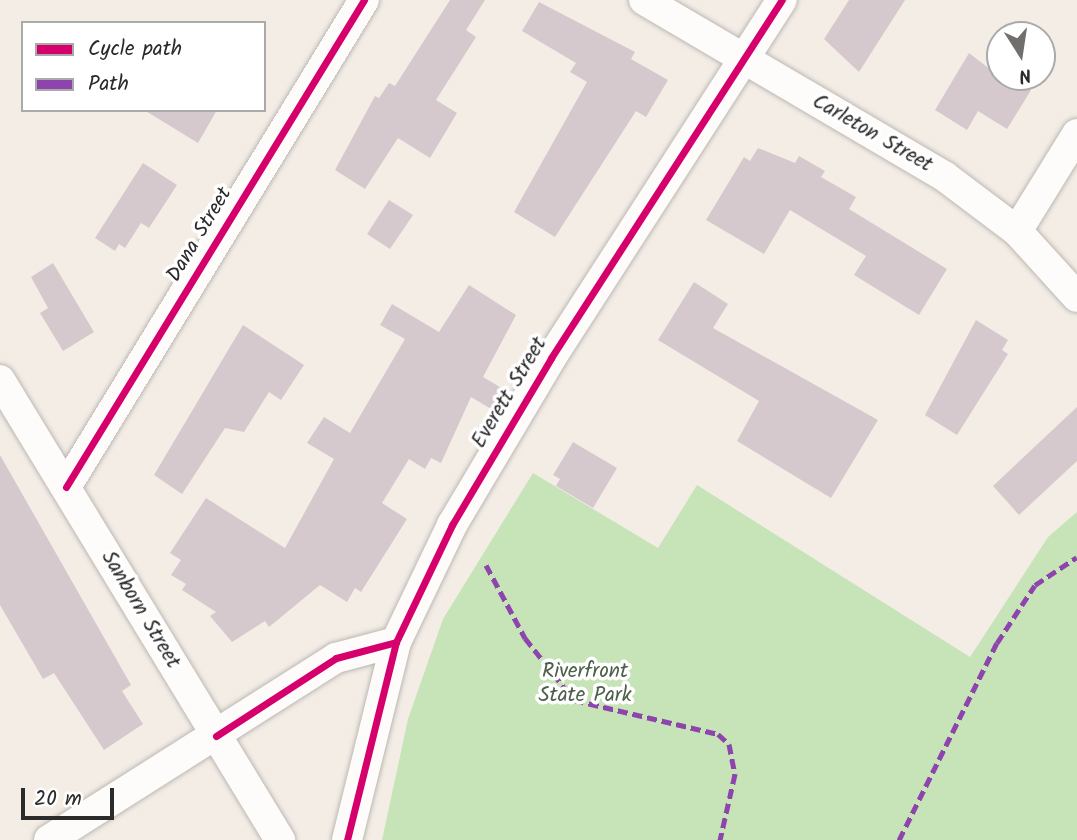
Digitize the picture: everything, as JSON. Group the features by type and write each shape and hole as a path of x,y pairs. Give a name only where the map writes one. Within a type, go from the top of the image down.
{"street":[{"name":"Dana Street","path":"66,487 364,0"},
{"name":"Carleton Street","path":"644,0 944,176 1017,230 1077,297"},
{"name":"Everett Street","path":"347,840 396,642 452,525 551,358 782,0"},
{"path":"1017,230 1077,134"},
{"name":"Sanborn Street","path":"0,380 280,840"},
{"path":"49,840 336,658 396,642"}],"green space":[{"name":"Riverfront State Park","path":"533,473 658,548 697,485 970,657 1048,537 1077,512 1077,840 382,840 408,719 443,619"}],"building":[{"path":"450,0 485,0 466,30 476,37 436,100 457,113 430,158 398,138 365,189 335,170 375,96 379,98 389,83 395,86"},
{"path":"849,0 905,0 859,72 824,39"},
{"path":"539,2 635,52 631,59 668,80 646,117 636,111 555,237 514,212 587,82 570,72 576,63 522,31"},
{"path":"969,53 986,66 986,91 1030,91 1007,129 978,111 967,130 935,110"},
{"path":"147,112 216,112 198,143"},
{"path":"758,148 795,163 799,156 825,171 821,177 856,197 849,209 947,269 919,315 854,275 866,256 790,210 764,254 706,220 744,157 750,161"},
{"path":"143,163 177,185 149,228 141,223 125,248 119,244 115,251 95,238"},
{"path":"389,200 413,215 390,249 367,234"},
{"path":"53,263 94,332 63,351 40,313 48,308 31,277"},
{"path":"694,282 728,304 713,328 878,420 831,498 737,441 759,401 658,340"},
{"path":"469,285 516,315 483,377 510,393 498,413 471,397 441,463 431,458 425,469 409,459 382,503 407,519 361,592 355,588 347,602 320,585 269,627 265,621 232,642 210,616 216,612 182,590 186,584 171,575 181,560 170,553 206,498 285,548 334,459 307,443 324,417 350,433 405,339 380,325 392,304 439,332"},
{"path":"976,320 1008,340 1002,350 1008,354 957,435 925,415"},
{"path":"243,325 304,365 281,400 269,392 244,432 225,428 182,494 154,475"},
{"path":"1077,407 1077,461 1019,515 993,486"},
{"path":"573,442 617,468 593,508 556,486 560,479 553,475"},
{"path":"0,455 131,685 122,691 143,724 104,750 54,673 43,679 0,605"}],"marked path":[{"path":"899,840 997,643 1035,585 1077,557"},
{"path":"486,565 525,638 574,700 718,734 729,744 735,774 720,840"}],"cycle path":[{"path":"66,487 364,0"},
{"path":"347,840 396,642 452,525 551,358 782,0"},
{"path":"216,736 336,658 396,642"}]}
